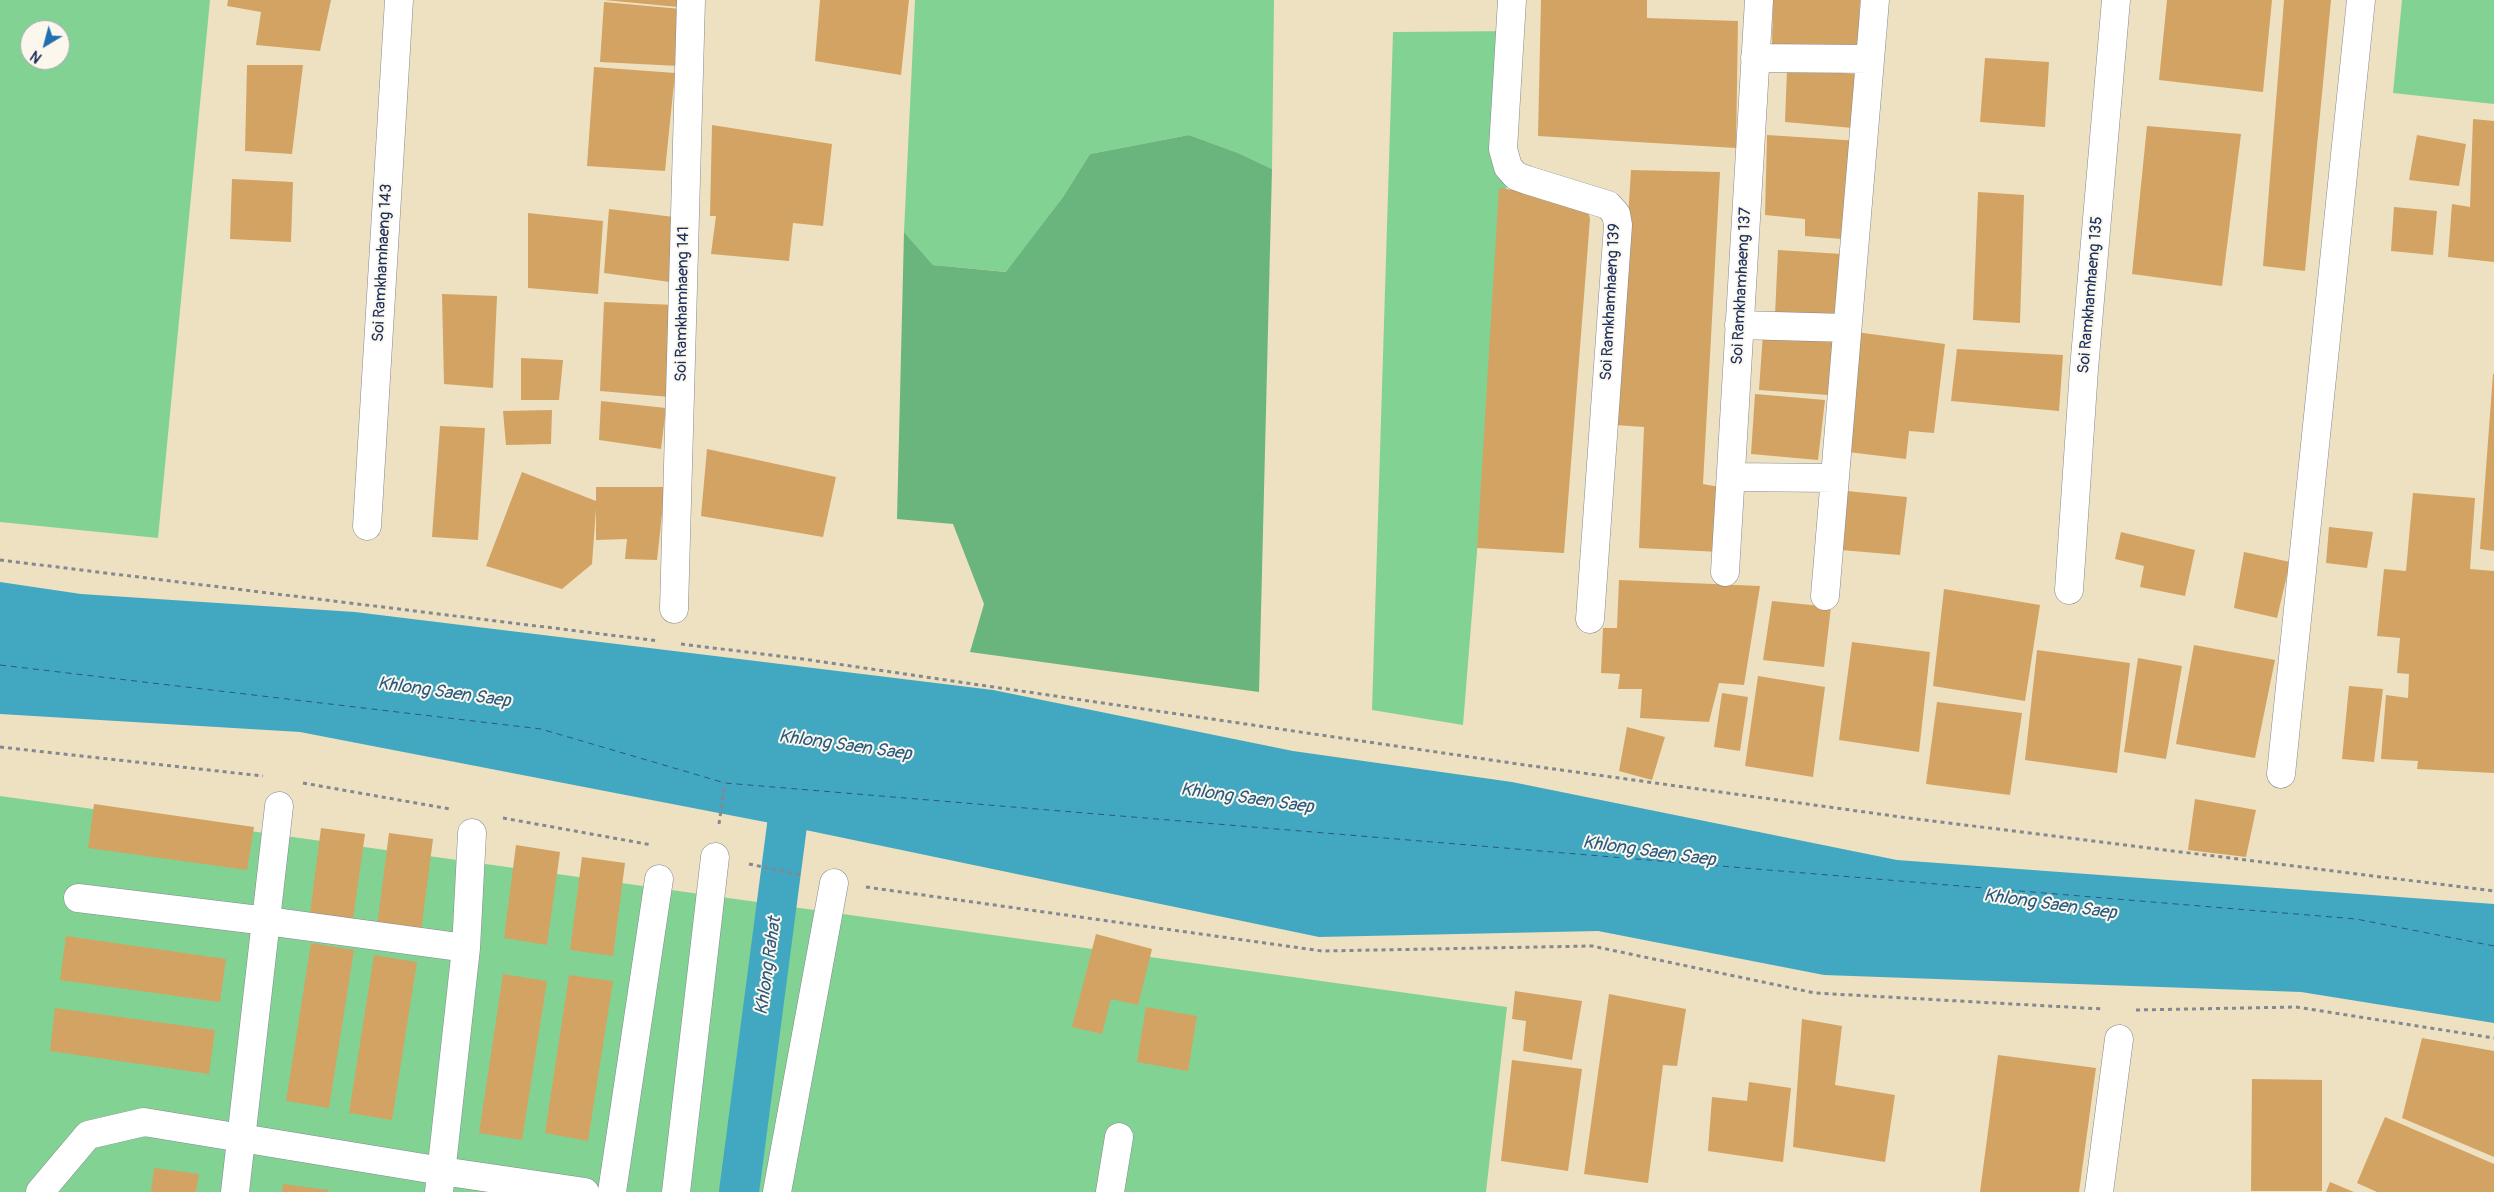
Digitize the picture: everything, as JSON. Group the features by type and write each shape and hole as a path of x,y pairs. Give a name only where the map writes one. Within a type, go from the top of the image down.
{"street":[{"name":"Soi Ramkhamhaeng 143","path":"367,526 399,0"},
{"name":"Soi Ramkhamhaeng 141","path":"674,609 691,0"},
{"name":"Soi Ramkhamhaeng 139","path":"1512,0 1503,149 1508,167 1516,176 1608,205 1616,214 1618,225 1590,619"},
{"name":"Soi Ramkhamhaeng 137","path":"1725,572 1759,0"},
{"path":"1825,596 1876,0"},
{"name":"Soi Ramkhamhaeng 135","path":"2069,590 2084,370 2116,0"},
{"path":"2281,774 2361,0"},
{"path":"1755,58 1870,59"},
{"path":"1740,326 1848,328"},
{"path":"1731,477 1834,478"},
{"path":"235,1192 279,806"},
{"path":"441,1182 466,948 472,833"},
{"path":"676,1192 716,857"},
{"path":"612,1192 659,879"},
{"path":"777,1192 832,882"},
{"path":"78,898 466,948"},
{"path":"2099,1192 2118,1039"},
{"path":"40,1192 88,1136 144,1122 241,1137 441,1182 585,1192"},
{"path":"1110,1192 1119,1137"}],"path":[{"path":"0,560 667,642"},
{"path":"676,643 803,659 1525,765 1881,814 2494,891"},
{"path":"0,746 267,777"},
{"path":"296,781 452,809"},
{"path":"725,783 716,857 832,882 1322,951 1592,946 1815,993 2104,1009"},
{"path":"501,818 656,846"},
{"path":"2133,1010 2296,1007 2494,1038"}],"green space":[{"path":"0,0 210,0 158,538 0,522"},
{"path":"915,0 1274,0 1272,169 1238,153 1189,135 1090,154 1063,197 1007,272 933,265 904,232"},
{"path":"2402,0 2494,0 2494,104 2393,93"},
{"path":"1519,31 1463,725 1372,710 1393,32"},
{"path":"1189,135 1238,153 1272,169 1259,692 970,652 984,604 953,524 897,519 904,232 933,265 1006,272 1063,197 1090,154"},
{"path":"0,796 1507,1007 1486,1192 0,1192"}],"water":[{"name":"Khlong Saen Saep","path":"0,582 81,594 355,612 993,690 1293,751 1512,782 1897,860 2494,904 2494,1023 2301,992 1824,975 1598,931 1319,937 791,827 300,732 0,714"}],"building":[{"path":"228,0 331,0 320,51 256,45 261,12 227,6"},
{"path":"604,0 679,0 678,7"},
{"path":"820,0 909,0 901,75 815,61"},
{"path":"1541,0 1647,0 1647,18 1738,21 1736,148 1538,136"},
{"path":"1773,0 1860,0 1858,51 1772,44"},
{"path":"2167,0 2272,0 2263,92 2159,80"},
{"path":"2284,0 2331,0 2305,271 2263,266"},
{"path":"604,2 681,9 679,66 600,62"},
{"path":"1985,58 2049,62 2045,127 1980,122"},
{"path":"247,65 303,65 292,154 245,151"},
{"path":"594,67 675,73 665,171 587,166"},
{"path":"1787,69 1855,74 1853,128 1785,122"},
{"path":"2473,119 2494,121 2494,262 2448,257 2452,204 2470,207"},
{"path":"712,125 832,144 823,226 793,223 789,261 711,254 716,216 710,216"},
{"path":"2147,126 2241,134 2222,286 2132,274"},
{"path":"1767,135 1860,141 1854,240 1805,236 1805,219 1765,215"},
{"path":"2417,135 2466,144 2459,186 2409,180"},
{"path":"1631,170 1720,172 1703,484 1725,488 1720,552 1639,548 1644,427 1615,425"},
{"path":"232,179 293,182 291,242 230,239"},
{"path":"1499,188 1557,196 1588,211 1590,219 1564,553 1477,548"},
{"path":"1978,192 2024,195 2020,323 1973,320"},
{"path":"2394,207 2437,211 2433,255 2391,251"},
{"path":"609,209 674,217 670,282 604,273"},
{"path":"528,213 603,221 598,294 528,288"},
{"path":"1778,250 1842,254 1837,318 1775,315"},
{"path":"442,294 497,296 493,388 444,384"},
{"path":"604,302 675,305 670,397 600,391"},
{"path":"1856,332 1945,344 1934,433 1909,431 1906,459 1848,452"},
{"path":"1763,333 1833,338 1828,395 1759,390"},
{"path":"1957,349 2063,355 2059,411 1951,401"},
{"path":"521,358 563,360 559,400 521,400"},
{"path":"2494,374 2494,551 2480,549"},
{"path":"1755,394 1825,400 1818,460 1751,454"},
{"path":"601,401 666,408 661,449 599,440"},
{"path":"552,410 551,444 506,445 503,411"},
{"path":"440,426 485,428 478,540 432,537"},
{"path":"707,449 836,477 823,537 701,516"},
{"path":"522,472 596,501 596,487 665,487 657,560 625,559 627,539 596,540 596,509 592,564 562,589 486,566"},
{"path":"1847,491 1907,497 1900,555 1841,550"},
{"path":"2413,493 2475,498 2470,569 2494,571 2494,773 2417,769 2418,761 2381,759 2386,695 2408,698 2409,674 2397,673 2400,638 2377,636 2384,569 2406,571"},
{"path":"2329,527 2373,532 2367,568 2326,563"},
{"path":"2121,532 2195,550 2185,596 2140,587 2144,566 2115,559"},
{"path":"2244,552 2290,562 2277,618 2234,608"},
{"path":"1619,580 1760,586 1744,685 1719,683 1709,722 1640,718 1642,689 1618,689 1620,674 1601,673 1603,628 1617,628"},
{"path":"1944,589 2040,605 2025,701 1933,686"},
{"path":"1772,601 1831,607 1824,667 1763,660"},
{"path":"1852,642 1930,652 1919,752 1839,740"},
{"path":"2194,645 2275,660 2255,758 2176,744"},
{"path":"2037,650 2130,663 2117,773 2025,760"},
{"path":"2138,658 2182,666 2166,759 2124,752"},
{"path":"1758,676 1825,687 1813,777 1745,766"},
{"path":"2349,686 2383,689 2374,762 2342,759"},
{"path":"1722,693 1748,697 1740,751 1714,747"},
{"path":"1937,702 2022,713 2010,795 1926,784"},
{"path":"1627,727 1665,737 1652,780 1619,771"},
{"path":"2195,799 2256,810 2246,857 2188,850"},
{"path":"94,804 254,827 247,870 88,848"},
{"path":"321,828 365,834 352,927 309,921"},
{"path":"389,833 433,839 421,932 377,926"},
{"path":"516,845 560,852 547,945 504,938"},
{"path":"582,857 625,863 613,956 570,950"},
{"path":"1096,934 1152,949 1138,1005 1111,999 1102,1034 1072,1027"},
{"path":"66,936 226,959 220,1002 60,980"},
{"path":"311,943 354,950 329,1108 286,1101"},
{"path":"374,955 417,962 392,1120 349,1113"},
{"path":"503,974 547,981 522,1140 479,1133"},
{"path":"569,975 613,981 588,1141 545,1133"},
{"path":"1515,991 1582,1001 1572,1060 1523,1051 1526,1021 1512,1019"},
{"path":"1609,994 1686,1009 1677,1066 1663,1065 1648,1183 1584,1174"},
{"path":"1146,1007 1197,1016 1188,1071 1137,1062"},
{"path":"55,1008 215,1030 209,1074 50,1051"},
{"path":"1802,1019 1842,1026 1835,1085 1895,1095 1885,1162 1793,1147"},
{"path":"2422,1038 2494,1051 2494,1157 2402,1118"},
{"path":"1998,1055 2096,1068 2079,1192 1980,1192"},
{"path":"1512,1060 1582,1069 1568,1171 1501,1161"},
{"path":"2252,1079 2322,1080 2322,1191 2251,1191"},
{"path":"1749,1082 1791,1088 1783,1162 1708,1151 1712,1097 1747,1101"},
{"path":"2385,1117 2494,1164 2494,1192 2377,1192 2357,1183"},
{"path":"154,1168 199,1174 196,1192 151,1192"},
{"path":"2330,1182 2354,1192 2326,1192"},
{"path":"283,1184 328,1190 328,1192 282,1192"}],"waterway":[{"name":"Khlong Rahat","path":"739,1192 794,772"}],"ferry route":[{"path":"0,665 541,729 725,783 2356,919 2494,946"}]}
